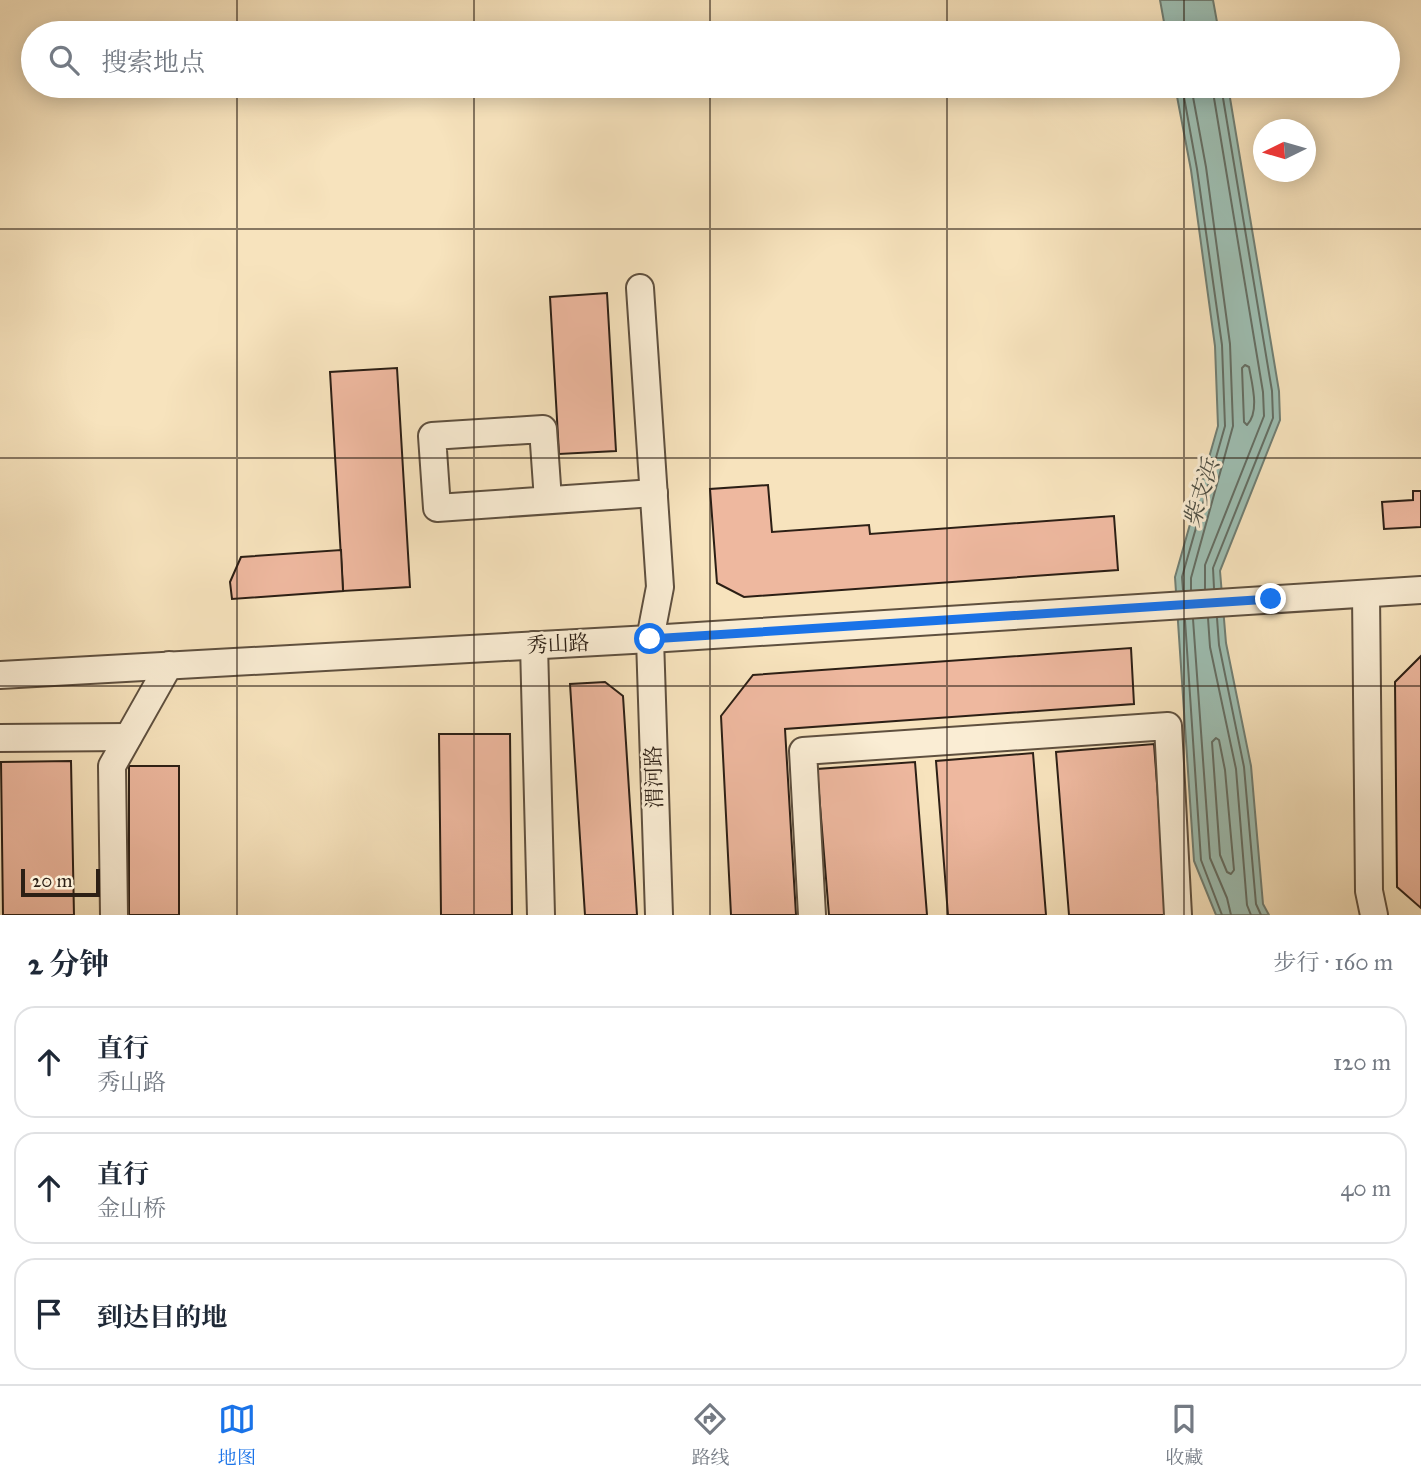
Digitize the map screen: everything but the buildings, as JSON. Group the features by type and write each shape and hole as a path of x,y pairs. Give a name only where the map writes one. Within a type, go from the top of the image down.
{"street":[{"name":"渭河路","path":"640,289 660,587 650,639 659,915"},
{"path":"548,500 543,429 432,436 437,508 654,494"},
{"name":"秀山路","path":"0,675 650,639 1421,590"},
{"path":"1366,594 1369,891 1374,915"},
{"path":"534,645 541,915"},
{"path":"114,915 112,766 169,666"},
{"path":"812,915 803,751 1168,726 1178,915"},
{"path":"0,738 128,737"}],"water":[{"path":"1160,0 1213,0 1217,21 1164,21"},
{"name":"柴支浜","path":"1177,98 1230,98 1279,391 1280,420 1220,571 1226,643 1251,766 1263,904 1269,915 1216,915 1194,861 1175,577 1218,426 1215,346 1191,170"}],"route":[{"path":"650,639 1271,599"}]}
